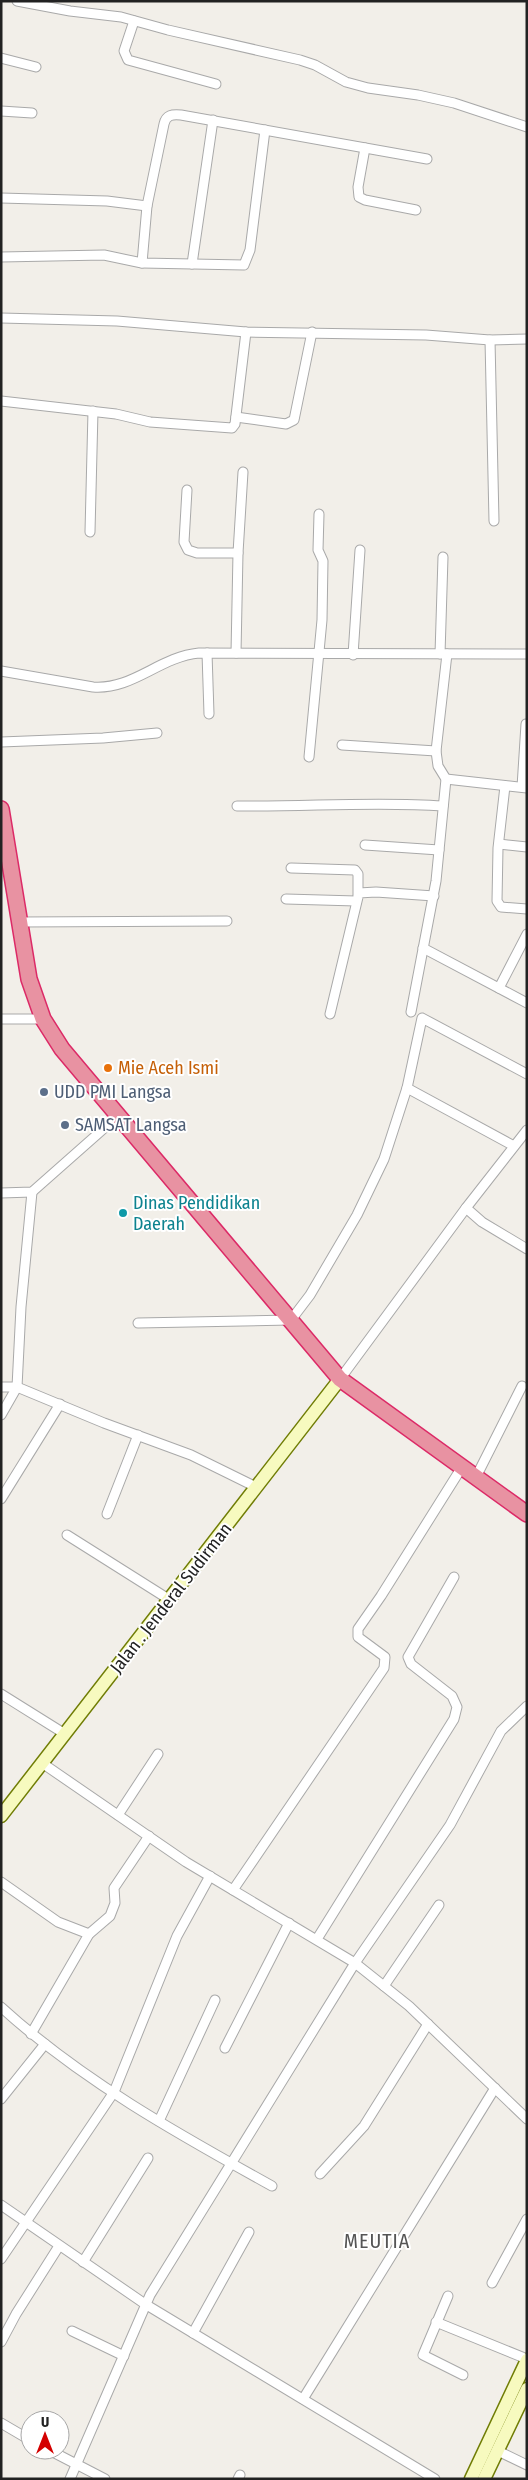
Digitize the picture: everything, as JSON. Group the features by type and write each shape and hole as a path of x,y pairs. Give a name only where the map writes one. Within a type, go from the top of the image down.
{"highway":[{"path":"1,809 29,979 43,1019 62,1049 340,1379 527,1514"}],"street":[{"path":"17,1 134,21 310,63 346,82 368,88 409,93 445,101 527,127"},
{"path":"134,21 124,51 128,60 216,84"},
{"path":"1,58 36,67"},
{"path":"1,110 32,113"},
{"path":"142,262 147,206 166,118 174,114 427,159"},
{"path":"192,264 213,120"},
{"path":"1,257 104,255 142,262 242,265 247,259 265,130"},
{"path":"365,148 358,187 360,196 365,200 416,210"},
{"path":"1,198 107,201 147,206"},
{"path":"1,318 117,321 246,332 426,335 490,340 527,339"},
{"path":"1,402 124,415 150,422 230,428 235,425 246,332"},
{"path":"236,417 286,424 294,420 312,332"},
{"path":"490,340 494,521"},
{"path":"90,532 93,411"},
{"path":"236,653 238,553 243,472"},
{"path":"186,490 184,542 188,550 197,553 238,553"},
{"path":"310,757 323,580 323,561 318,550 319,514"},
{"path":"353,654 360,550"},
{"path":"411,1012 417,987 422,948 434,896 446,778 438,766 436,751 443,654 443,556"},
{"path":"208,653 209,714"},
{"path":"1,671 108,688 126,684 154,667 180,656 208,653 527,654"},
{"path":"446,778 525,788 526,724"},
{"path":"1,742 104,738 157,733"},
{"path":"342,745 436,751"},
{"path":"505,786 499,844 497,905 527,909"},
{"path":"237,806 320,806 391,802 443,806"},
{"path":"499,844 527,847"},
{"path":"365,845 439,850"},
{"path":"291,868 356,870 358,874 357,898 330,1014"},
{"path":"357,898 360,892 367,891 434,896"},
{"path":"286,899 357,898"},
{"path":"19,922 227,921"},
{"path":"499,988 527,934"},
{"path":"422,948 527,1003"},
{"path":"138,1324 291,1320 310,1295 357,1215 384,1160 407,1088 422,1018 527,1074"},
{"path":"1,1019 43,1019"},
{"path":"407,1088 514,1146"},
{"path":"1,1193 32,1192 118,1116"},
{"path":"340,1379 526,1132"},
{"path":"1,1415 17,1387 21,1307 32,1192"},
{"path":"468,1209 482,1222 527,1249"},
{"name":"Jalan . Jenderal Sudirman","path":"1,1816 340,1379"},
{"path":"476,1477 522,1386"},
{"path":"1,1387 17,1387 191,1454 256,1487"},
{"path":"1,1499 60,1404"},
{"path":"107,1514 138,1435"},
{"path":"233,1890 384,1668 385,1657 358,1637 358,1629 381,1596 462,1467"},
{"path":"67,1535 170,1600"},
{"path":"317,1939 454,1719 457,1707 452,1696 411,1664 408,1657 454,1577"},
{"path":"1,1694 65,1734"},
{"path":"70,2479 145,2304 230,2163 355,1963 450,1825 501,1731 527,1706"},
{"path":"118,1815 158,1754"},
{"path":"42,1763 210,1876 355,1963 428,2024 527,2118"},
{"path":"31,2034 89,1934 110,1916 115,1903 114,1888 149,1836"},
{"path":"1,2259 27,2224 114,2092 177,1936 210,1876"},
{"path":"1,1882 58,1922 89,1934"},
{"path":"384,1986 439,1905"},
{"path":"225,2048 288,1923"},
{"path":"159,2121 215,2000"},
{"path":"1,2006 31,2034 114,2092 159,2121 272,2186"},
{"path":"320,2174 364,2126 428,2024"},
{"path":"1,2099 45,2044"},
{"path":"303,2399 495,2088"},
{"path":"83,2262 148,2158"},
{"path":"1,2205 145,2304 435,2479"},
{"path":"492,2283 527,2219"},
{"path":"193,2333 249,2232"},
{"path":"1,2342 58,2246"},
{"path":"448,2296 423,2356 463,2375"},
{"path":"436,2322 527,2360 506,2419 498,2451 484,2479"},
{"path":"72,2331 124,2356"},
{"path":"471,2479 506,2419 527,2389"},
{"path":"1,2424 20,2434"},
{"path":"498,2451 527,2465"},
{"path":"67,2460 105,2479"}],"place":[{"name":"Mie Aceh Ismi","path":"108,1068"},
{"name":"UDD PMI Langsa","path":"44,1092"},
{"name":"SAMSAT Langsa","path":"65,1125"},
{"name":"Dinas Pendidikan Daerah","path":"123,1213"}],"district":[{"name":"MEUTIA","path":"377,2241"}]}
